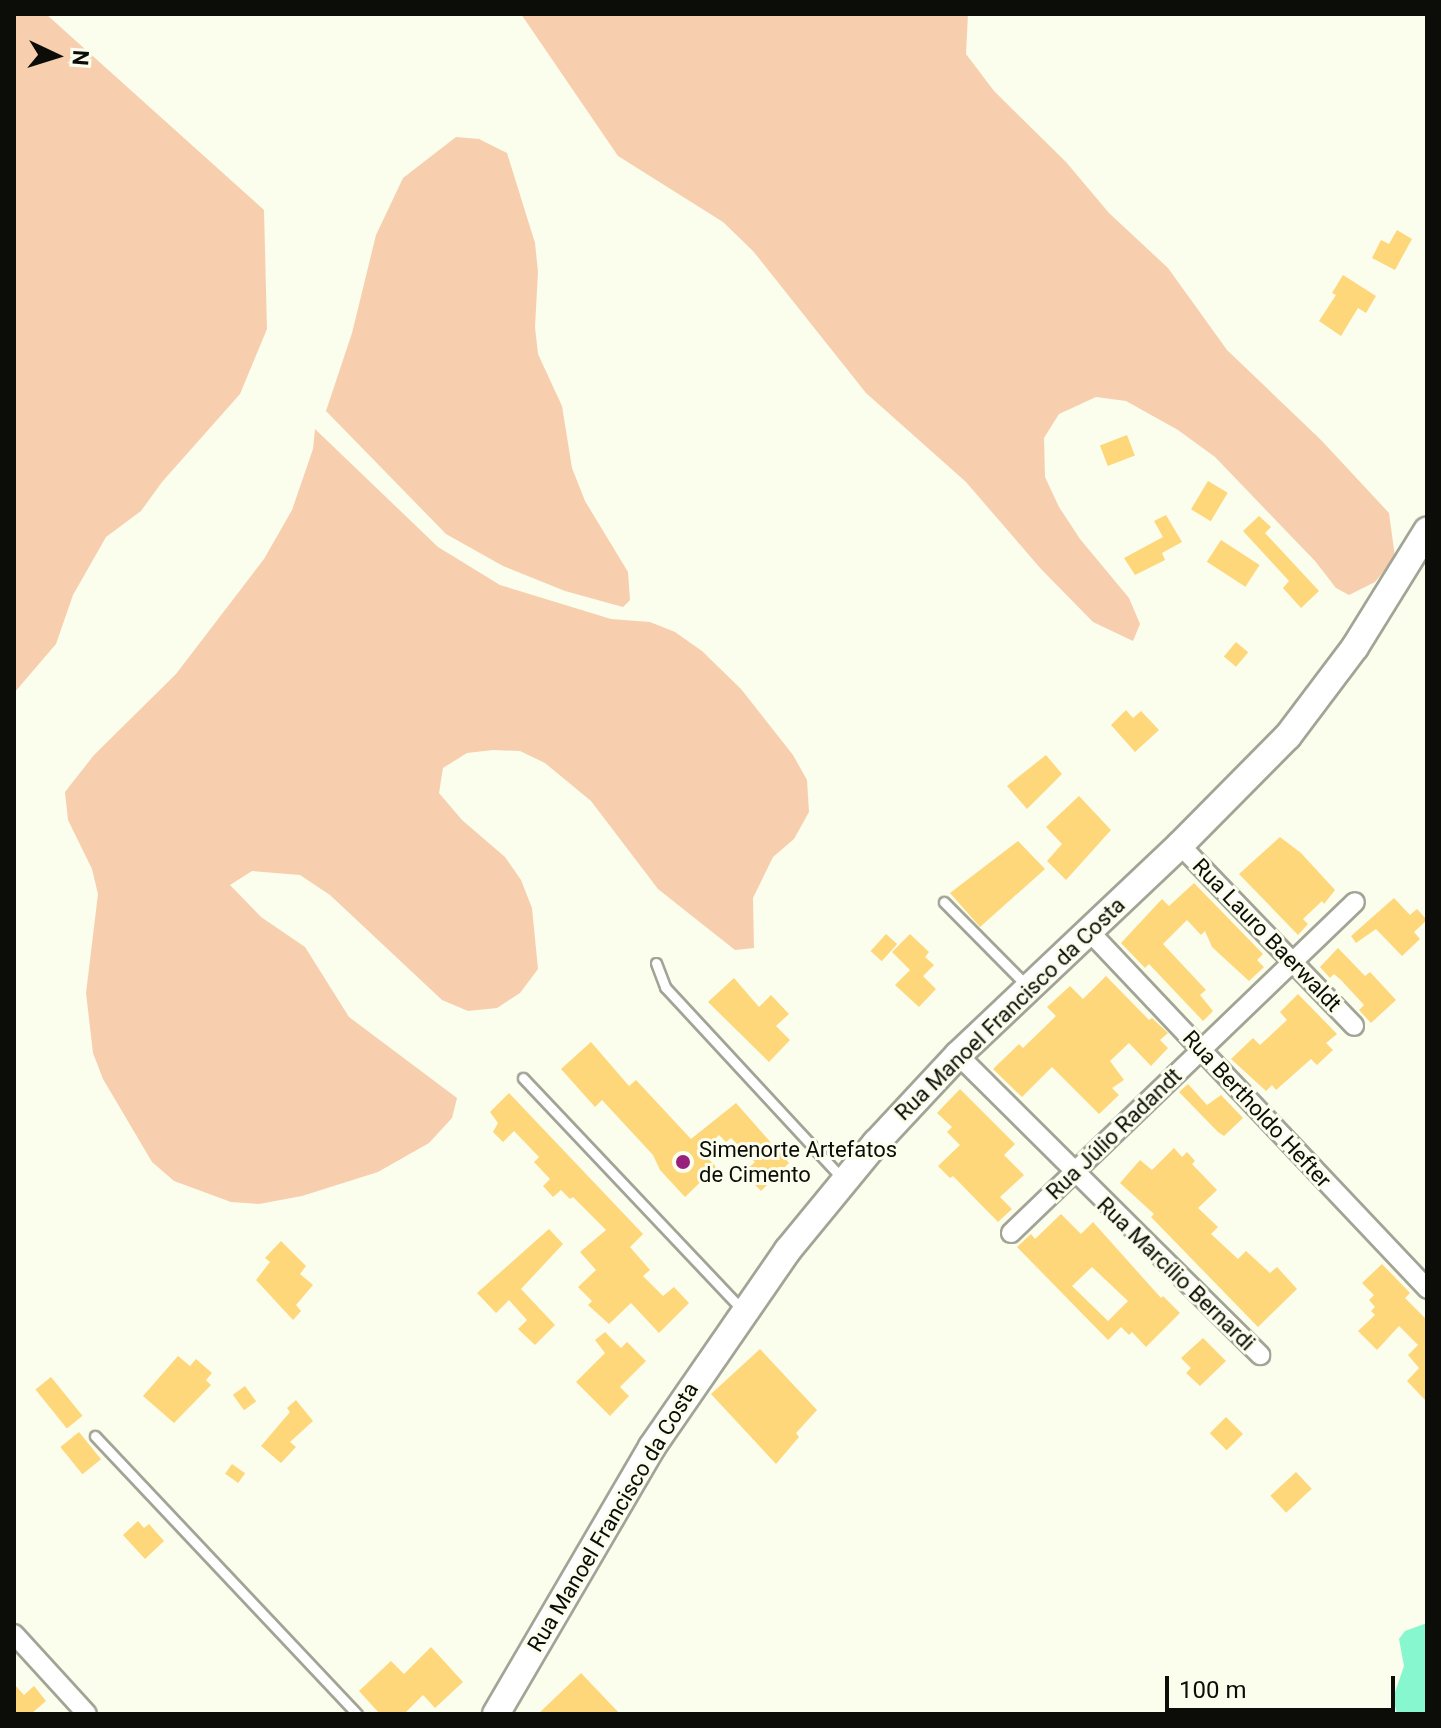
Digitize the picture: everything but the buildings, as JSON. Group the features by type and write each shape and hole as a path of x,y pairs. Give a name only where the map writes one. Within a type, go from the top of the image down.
{"main road":[{"name":"Rua Manoel Francisco da Costa","path":"496,1714 652,1447 743,1311 844,1180 958,1055 1259,768 1311,708 1371,623 1427,531"}],"street":[{"name":"Rua Lauro Baerwaldt","path":"1180,845 1354,1026"},
{"name":"Rua Júlio Radandt","path":"1011,1233 1355,902"},
{"name":"Rua Bertholdo Hefter","path":"1088,930 1427,1289"},
{"name":"Rua Marcílio Bernardi","path":"958,1055 1073,1173 1260,1355"},
{"path":"14,1634 87,1714"}],"lane":[{"path":"944,902 1028,987"},
{"path":"656,963 665,987 844,1180"},
{"path":"523,1078 743,1311"},
{"path":"95,1436 357,1714"}],"shaded area":[{"path":"14,14 46,14 264,210 267,329 240,394 162,482 141,511 106,537 73,595 56,644 14,693"},
{"path":"521,14 968,14 966,54 994,91 1066,162 1109,213 1168,268 1227,350 1321,440 1389,513 1395,557 1375,582 1349,595 1336,588 1315,561 1215,457 1178,430 1126,401 1096,397 1059,414 1044,438 1045,477 1059,507 1080,539 1129,598 1140,624 1133,641 1093,622 1041,569 966,482 866,393 753,251 723,222 618,156"},
{"path":"456,137 479,139 507,153 535,243 538,354 562,406 572,468 585,501 628,572 630,600 623,607 565,591 503,566 446,534 326,411 352,333 376,235 403,178"},
{"path":"315,429 438,547 500,585 611,619 650,622 675,632 702,651 741,689 793,755 807,780 809,812 794,839 773,857 753,898 754,948 735,950 658,889 591,801 545,763 520,751 493,750 467,753 443,768 439,793 462,820 505,857 521,880 532,908 538,969 520,993 497,1008 468,1011 442,1000 330,895 300,875 252,871 230,885 261,917 305,947 349,1017 457,1098 452,1118 429,1143 378,1172 302,1196 259,1204 231,1202 174,1181 152,1162 103,1079 93,1053 86,993 98,894 92,869 68,820 65,792 94,755 176,674 264,559 292,510 313,449"},
{"path":"1427,1623 1427,1714 1397,1714 1393,1698 1404,1666 1399,1639 1405,1631"}],"place":[{"name":"Simenorte Artefatos de Cimento","path":"683,1162"}]}
